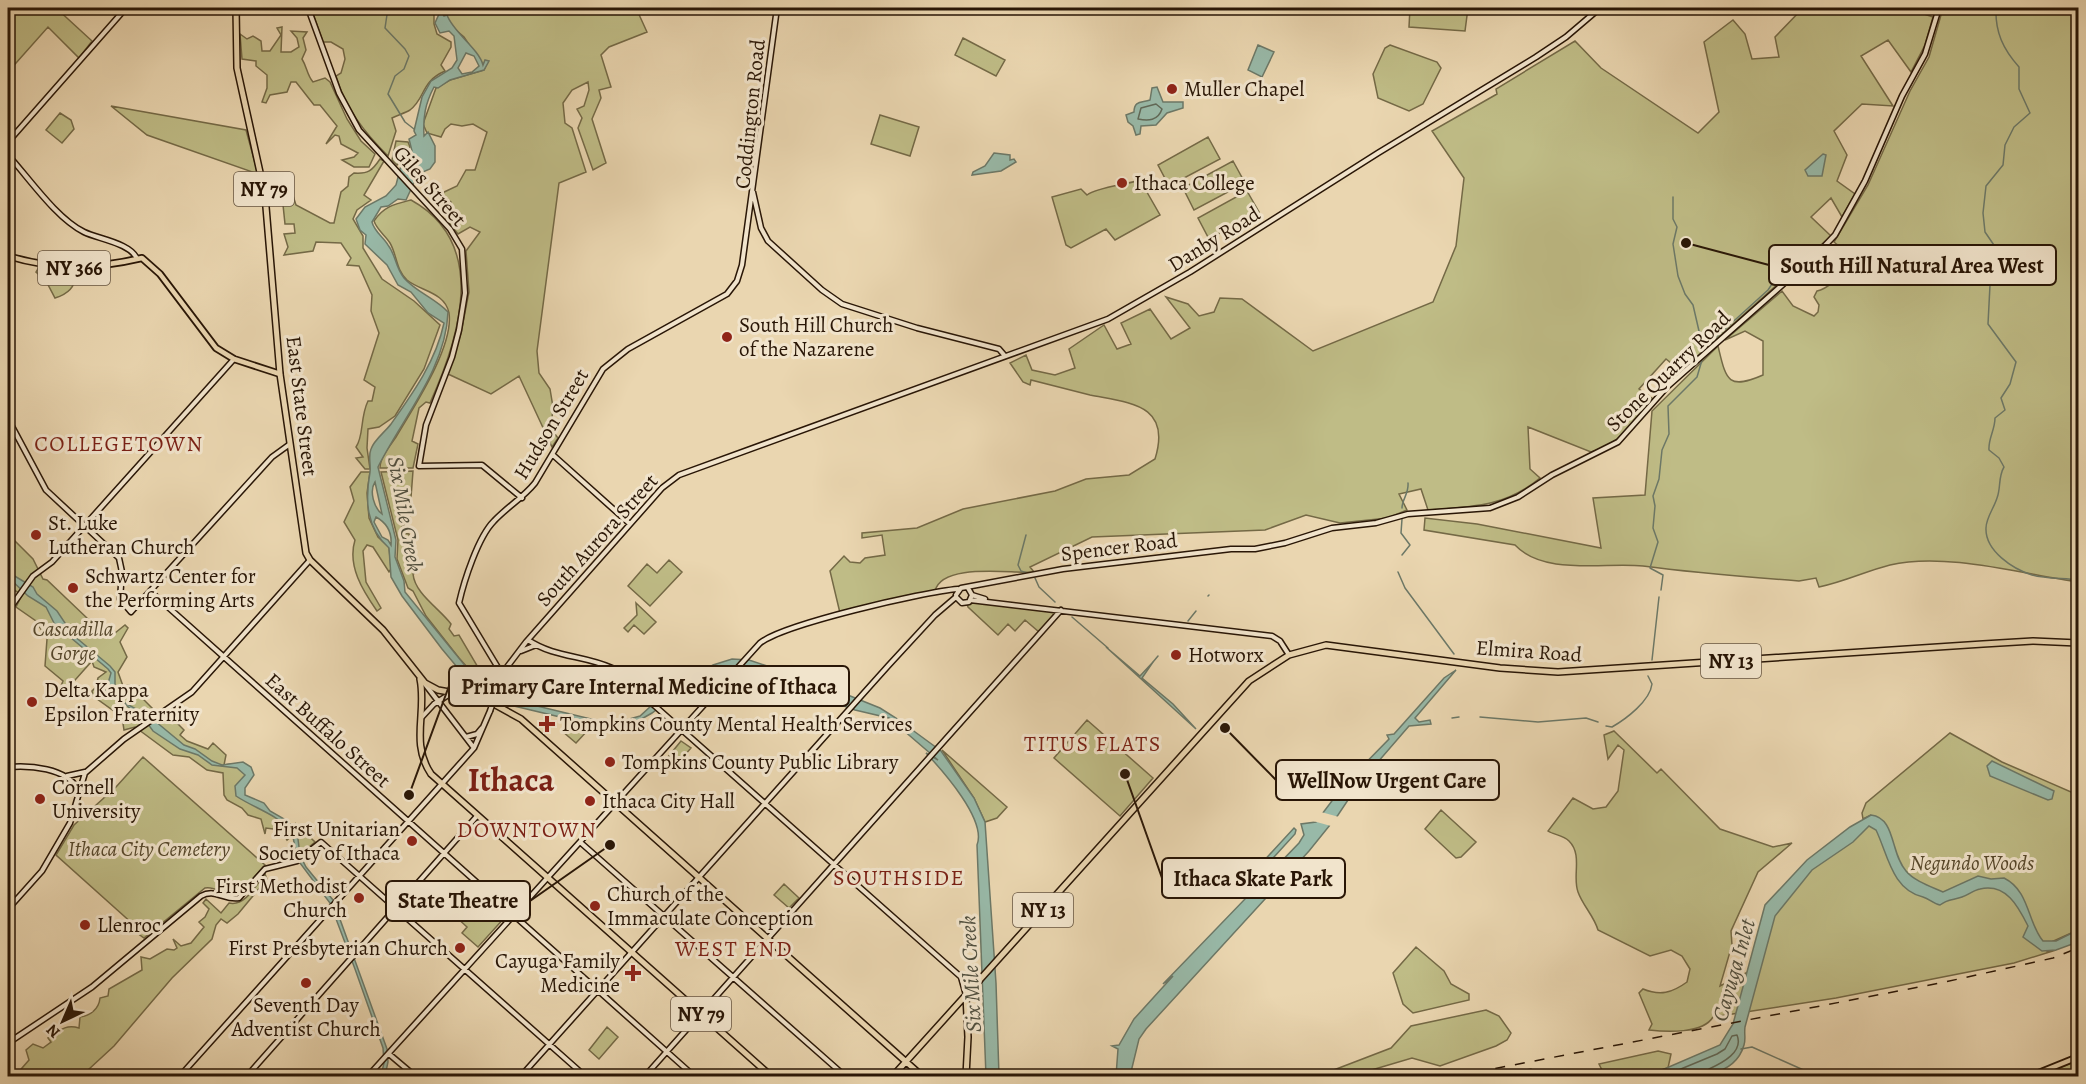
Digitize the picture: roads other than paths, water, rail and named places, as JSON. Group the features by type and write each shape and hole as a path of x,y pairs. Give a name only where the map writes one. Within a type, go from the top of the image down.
{"highway":[{"name":"East State Street","path":"236,8 237,68 265,195 280,374 305,546 310,560"},
{"path":"310,560 383,630 425,683 438,690 483,698 517,716 922,1077"},
{"name":"Elmira Road","path":"1289,655 1310,648 1336,645 1494,668 1558,672 1601,671 2033,641 2079,643"},
{"name":"NY 13","path":"893,1077 1245,686 1261,671 1289,655"},
{"name":"NY 79","path":"420,677 424,698 419,748 434,777 771,1077"},
{"path":"966,995 968,1037 966,1077"}],"main road":[{"name":"NY 366","path":"8,256 47,266 87,268 139,258"},
{"path":"139,258 164,279 215,347 234,358 280,374"},
{"path":"2031,1077 2079,1057"}],"street":[{"path":"8,142 126,8"},
{"name":"Giles Street","path":"308,8 330,73 362,134 454,233 462,249 465,283 456,344 426,425 419,466 482,465 522,498"},
{"name":"Coddington Road","path":"777,8 752,192 761,228 768,241 837,301 917,328 999,349 1005,356"},
{"name":"Danby Road","path":"843,415 1108,320 1159,291 1536,57 1566,37 1600,8"},
{"name":"Stone Quarry Road","path":"1260,548 1292,542 1338,526 1376,523 1408,514 1490,508 1518,497 1552,475 1618,442 1667,387 1815,256 1835,235 1876,161 1902,96 1925,54 1939,8"},
{"path":"8,155 71,224 88,234 132,252 139,258"},
{"name":"Hudson Street","path":"503,677 459,603 488,528 522,498 535,483 597,377 610,362 638,343 722,297 734,286 742,265 752,192"},
{"path":"8,611 31,579 49,564 84,526 234,358"},
{"name":"South Aurora Street","path":"180,1077 474,747 503,677 518,652 664,487 684,472 843,415"},
{"path":"8,419 46,490 119,558 122,572 120,599 131,612 272,457 290,444"},
{"path":"553,455 630,524"},
{"name":"Spencer Road","path":"970,594 982,585 1063,569 1231,549 1260,548"},
{"path":"8,767 34,767 67,776 86,772 158,714 188,696 310,560"},
{"path":"521,1077 850,709 945,606 957,598 958,589"},
{"path":"368,1077 737,667 768,637 861,609 958,589 991,601 1272,636 1280,641 1289,655"},
{"name":"East Buffalo Street","path":"150,591 694,1077"},
{"path":"943,591 964,603 970,594"},
{"path":"645,1077 1061,610"},
{"path":"528,640 555,654 602,663 612,668 961,977 969,980 981,979"},
{"path":"518,652 536,645"},
{"path":"425,683 474,747"},
{"path":"421,718 438,701 454,692"},
{"path":"466,737 477,734 484,726"},
{"path":"8,909 44,868 72,818 86,772"},
{"path":"67,776 79,790"},
{"path":"247,1077 477,816"},
{"path":"8,1043 92,987 201,896 212,892 234,899 239,898 265,869 297,861 321,842 585,1077"},
{"path":"580,842 845,1077"},
{"path":"961,977 966,995"},
{"path":"389,1054 415,1077"}],"water":[{"path":"436,8 444,8 442,12 444,16 447,15 477,53 483,65 485,60 489,61 484,70 450,80 438,88 434,87 428,99 424,117 424,136 428,132 435,146 435,162 430,169 418,174 406,200 398,199 388,206 381,207 372,222 391,249 404,278 448,312 440,353 432,373 378,467 396,540 395,557 404,581 405,592 484,689 508,699 595,720 619,722 640,716 664,694 713,665 732,659 749,660 818,683 880,708 941,751 974,798 985,822 996,983 999,1076 986,1076 976,822 961,796 926,753 938,760 889,718 855,710 733,666 695,680 652,713 631,725 606,728 514,706 472,685 402,596 391,577 389,548 376,532 369,513 370,452 423,376 444,323 428,313 411,292 398,285 387,265 365,244 366,235 360,230 356,219 365,207 386,196 396,185 403,158 412,151 409,139 416,135 414,131 422,97 431,81 452,68 457,60 454,36 449,31 440,33 435,23 439,14","holes":["466,53 474,56 479,66 472,72 462,74 458,68","375,482 382,514 373,499","376,517 386,525 390,532 391,545 382,537 374,522","791,675 827,690 788,679 787,677"]},
{"path":"1258,45 1274,52 1262,77 1248,70"},
{"path":"1157,87 1163,102 1183,102 1183,108 1167,113 1156,125 1141,126 1140,134 1136,135 1126,115 1134,112 1135,105 1150,100 1152,88"},
{"path":"994,153 1010,155 1010,160 1014,159 1016,162 1001,171 972,175 973,172 985,166"},
{"path":"1823,154 1826,155 1822,176 1808,176 1805,170"},
{"path":"8,572 33,587 37,594 57,611 73,635 110,666 115,672 115,691 125,703 149,716 184,745 195,749 212,761 222,765 243,762 251,767 254,775 245,788 245,795 264,803 270,811 286,820 297,831 300,855 306,867 333,900 387,1049 388,1062 385,1076 381,1076 384,1063 383,1048 330,903 297,859 292,831 272,816 236,796 235,786 245,775 237,768 212,765 198,755 180,749 153,731 145,720 114,696 105,694 111,673 108,669 70,637 66,629 55,625 46,607 28,596 8,577"},
{"path":"1106,647 1140,676 1153,662 1142,678 1173,704 1196,729"},
{"path":"1456,670 1415,718 1419,722 1430,720 1431,724 1409,726 1358,785 1338,815 1309,851 1146,1029 1139,1039 1130,1076 1116,1076 1118,1049 1112,1046 1119,1045 1134,1019 1173,976 1163,984 1299,843 1304,835 1301,824 1316,822 1344,785 1389,739 1387,735 1394,734 1444,678"},
{"path":"1992,761 2054,791 2052,799 2048,800 1990,776 1987,766"},
{"path":"1871,815 1885,822 1901,864 1909,875 1918,881 1943,892 1978,876 1991,879 2004,878 2019,891 2024,899 2043,941 2056,941 2078,930 2078,942 2056,950 2042,951 2023,937 2028,926 2024,918 2010,898 1997,889 1978,890 1940,905 1913,893 1904,887 1892,870 1876,830 1869,826 1853,842 1812,870 1775,916 1745,1027 1744,1045 1738,1058 1717,1072 1704,1075 1648,1076 1720,1045 1733,1024 1765,905 1807,860 1850,827"},
{"path":"1294,828 1295,834 1264,868 1261,868 1260,865"}],"waterway":[{"path":"388,8 385,28 409,56 404,69 395,76 388,94 405,122 414,129"},
{"path":"1996,8 1999,32 2004,47 2019,67 2019,89 2030,113 2014,127 2005,145 2003,165 1986,186 1983,213 1985,232 1998,251 1999,261 1990,285 1988,324 2016,362 2010,384 2001,398 2005,410 1995,418 1990,442 1989,450 1999,458 2004,467 1996,502 1986,524 1987,536 1990,544 2002,558 2025,572 2043,577 2078,580"},
{"path":"1673,197 1673,219 1677,227 1673,244 1678,276 1685,294 1693,305 1699,331 1704,335 1702,350"},
{"path":"1703,349 1768,290 1778,275 1806,251 1817,246"},
{"path":"1661,590 1663,575 1650,568 1658,542 1653,528 1655,506 1653,496 1659,479 1662,450 1669,434 1668,406 1697,377 1702,360"},
{"path":"1402,508 1408,483"},
{"path":"1402,519 1401,533 1410,545 1402,555"},
{"path":"1026,535 1018,565 1021,571 1027,573"},
{"path":"1398,572 1405,588 1454,654"},
{"path":"1035,578 1039,587 1055,602"},
{"path":"1652,660 1659,597"},
{"path":"1188,621 1196,611"},
{"path":"1072,617 1108,648"},
{"path":"1153,662 1158,656"},
{"path":"1606,726 1612,727 1618,724 1642,703 1652,684 1648,676"},
{"path":"1452,718 1459,717"},
{"path":"1480,717 1538,722 1586,718 1598,722"},
{"path":"1741,1049 1752,1047 1817,1076"}],"railway":[{"path":"1456,1076 1945,982 2053,958 2078,948"}],"place":[{"name":"Muller Chapel","path":"1172,89"},
{"name":"Ithaca College","path":"1122,183"},
{"name":"South Hill Natural Area West","path":"1686,243"},
{"name":"South Hill Church of the Nazarene","path":"727,337"},
{"name":"St. Luke Lutheran Church","path":"36,535"},
{"name":"Schwartz Center for the Performing Arts","path":"73,588"},
{"name":"Hotworx","path":"1176,655"},
{"name":"Delta Kappa Epsilon Fraternity","path":"32,702"},
{"name":"Tompkins County Mental Health Services","path":"547,724"},
{"name":"WellNow Urgent Care","path":"1225,728"},
{"name":"Tompkins County Public Library","path":"610,762"},
{"name":"Ithaca Skate Park","path":"1125,774"},
{"name":"Primary Care Internal Medicine of Ithaca","path":"409,795"},
{"name":"Cornell University","path":"40,799"},
{"name":"Ithaca City Hall","path":"590,801"},
{"name":"First Unitarian Society of Ithaca","path":"412,841"},
{"name":"State Theatre","path":"610,845"},
{"name":"First Methodist Church","path":"359,898"},
{"name":"Church of the Immaculate Conception","path":"595,906"},
{"name":"Llenroc","path":"85,925"},
{"name":"First Presbyterian Church","path":"460,948"},
{"name":"Cayuga Family Medicine","path":"633,973"},
{"name":"Seventh Day Adventist Church","path":"306,983"}],"district":[{"name":"COLLEGETOWN","path":"119,443"},
{"name":"TITUS FLATS","path":"1093,743"},
{"name":"Ithaca","path":"511,779"},
{"name":"DOWNTOWN","path":"527,829"},
{"name":"SOUTHSIDE","path":"899,877"},
{"name":"WEST END","path":"734,948"}],"water label":[{"name":"Six Mile Creek","path":"406,514"},
{"name":"Cayuga Inlet","path":"1733,970"},
{"name":"Six Mile Creek","path":"970,974"}],"park label":[{"name":"Cascadilla Gorge","path":"73,641"},
{"name":"Ithaca City Cemetery","path":"149,849"},
{"name":"Negundo Woods","path":"1972,863"}]}
